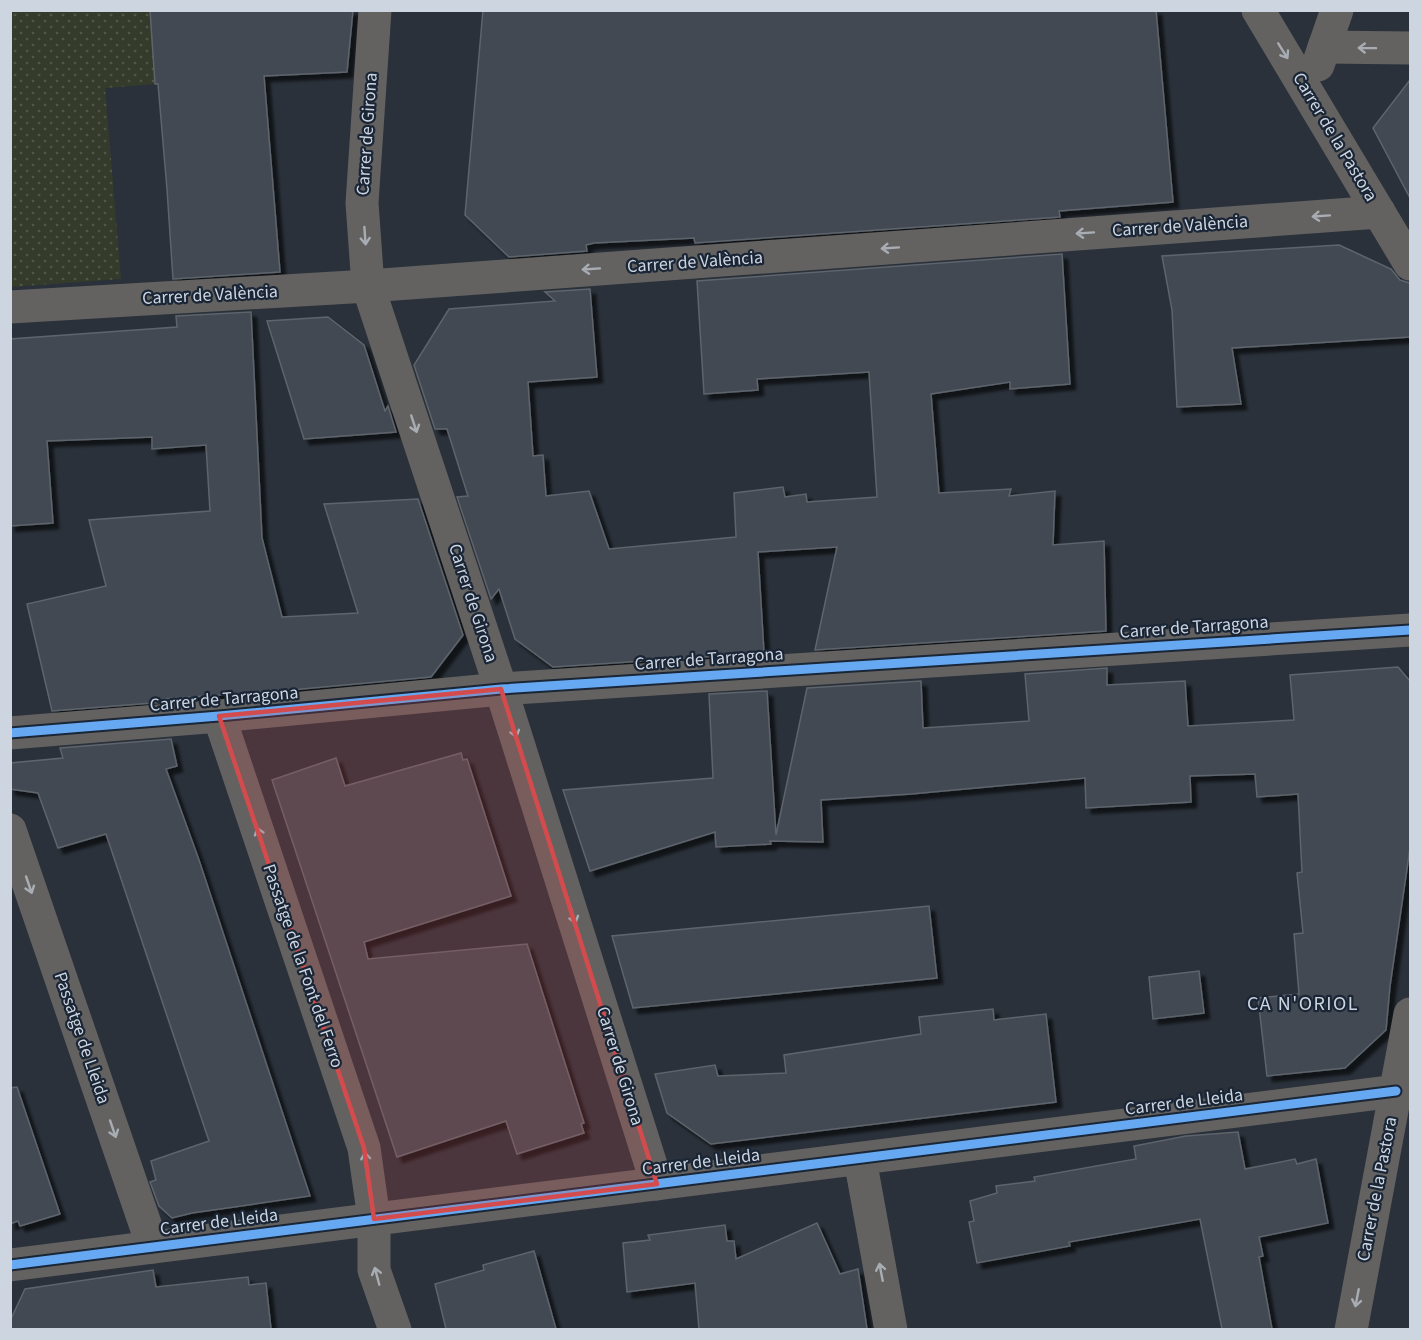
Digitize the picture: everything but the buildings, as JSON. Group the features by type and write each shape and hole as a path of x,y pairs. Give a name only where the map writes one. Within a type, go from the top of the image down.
{"street":[{"name":"Carrer de Girona","path":"375,10 362,203 368,286 501,689 657,1184"},
{"name":"Carrer de la Pastora","path":"1258,10 1410,264"},
{"path":"1308,92 1337,10"},
{"path":"1324,47 1410,48"},
{"name":"Carrer de València","path":"10,307 368,286 1379,212"},
{"name":"Carrer de Tarragona","path":"10,733 501,689 1410,630"},
{"name":"Passatge de la Font del Ferro","path":"219,716 364,1148 374,1219 374,1270 395,1329"},
{"name":"Passatge de Lleida","path":"10,830 153,1247"},
{"name":"Carrer de la Pastora","path":"1351,1329 1400,1136 1396,1091 1410,1014"},
{"name":"Carrer de Lleida","path":"10,1265 1396,1091"},
{"path":"860,1159 891,1329"}],"highlighted area":[{"path":"501,689 657,1184 374,1219 364,1148 219,716"}],"green space":[{"path":"11,10 150,11 155,84 105,88 121,279 11,287"}],"cycle path":[{"path":"10,733 501,689 1410,630"},
{"path":"10,1265 1396,1091"}],"district":[{"name":"CA N'ORIOL","path":"1303,1004"}]}
